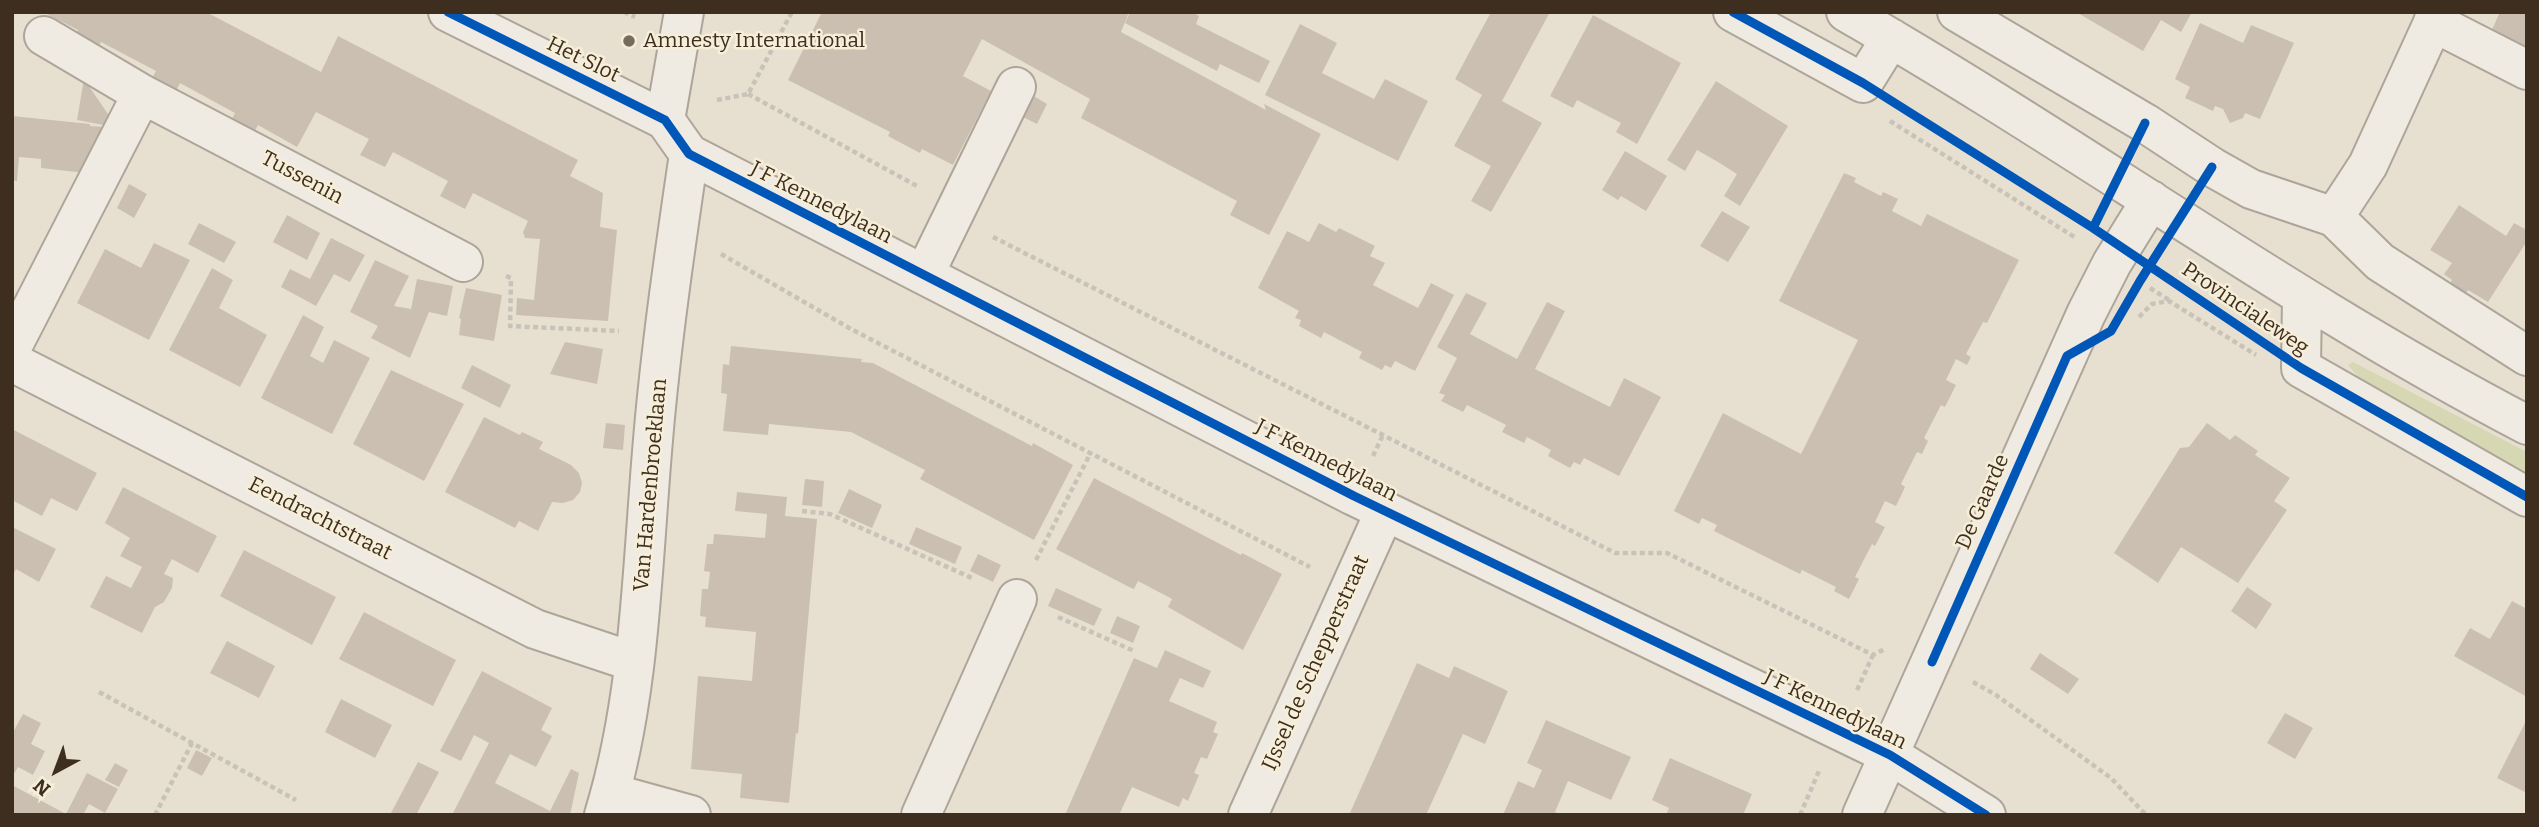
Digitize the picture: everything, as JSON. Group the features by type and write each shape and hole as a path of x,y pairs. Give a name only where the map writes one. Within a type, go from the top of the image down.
{"street":[{"name":"Het Slot","path":"448,12 665,120"},
{"path":"665,120 684,12"},
{"path":"1733,12 1863,83 1891,38"},
{"name":"Provincialeweg","path":"1846,12 2151,200 2302,297 2448,384 2527,425"},
{"path":"1957,12 2145,123 2251,190 2334,217 2380,262 2527,356"},
{"path":"2334,217 2368,165 2435,17 2527,70"},
{"name":"Tussenin","path":"44,36 142,94 463,262"},
{"path":"924,275 1016,87"},
{"path":"12,347 142,94"},
{"name":"J F Kennedylaan","path":"665,120 689,154 1385,511 1890,755 1986,815"},
{"name":"Van Hardenbroeklaan","path":"608,804 634,662 642,596 653,439 677,230 689,154"},
{"name":"De Gaarde","path":"1862,815 2067,356 2121,247 2151,200"},
{"name":"Provincialeweg","path":"2302,297 2301,368 2527,497"},
{"name":"Eendrachtstraat","path":"12,362 535,629 634,662"},
{"name":"IJssel de Schepperstraat","path":"1248,815 1385,511"},
{"path":"921,815 1017,599"},
{"path":"608,804 691,815"}],"path":[{"path":"748,94 792,12"},
{"path":"665,120 697,104 748,94 928,191 953,215 1193,340 1615,553 1667,553 1873,655 1892,646 1932,662 1996,695 2111,778 2146,815"},
{"path":"1887,119 2080,240"},
{"path":"677,230 851,329 1318,571 1355,577"},
{"path":"463,262 511,278 510,326 666,332"},
{"path":"2134,322 2152,304 2169,301 2262,359"},
{"path":"1017,599 1091,452"},
{"path":"802,511 830,514 1134,651"},
{"path":"99,692 296,800"},
{"path":"155,815 192,743"}],"green space":[{"path":"2353,362 2527,452 2527,475 2362,381 2348,365"}],"building":[{"path":"43,12 206,12 321,72 338,36 578,160 570,176 603,193 600,227 617,230 608,321 516,315 517,298 534,300 540,239 525,238 523,232 528,221 473,193 465,209 440,196 448,181 393,152 385,167 360,155 369,139 316,112 297,147 258,125 250,140 227,128 235,113 180,83 172,99 148,86 156,71 101,42 94,57 71,45 78,30"},
{"path":"822,12 1129,12 1121,32 1266,110 1264,104 1321,134 1269,235 1230,215 1237,201 1081,118 1090,99 982,39 963,76 991,91 953,165 922,149 920,153 888,136 890,132 788,80"},
{"path":"1130,12 1193,12 1199,16 1196,24 1270,61 1259,83 1220,64 1217,71 1125,23"},
{"path":"1491,12 1550,12 1502,101 1542,123 1491,212 1471,201 1491,166 1454,146 1482,95 1455,79"},
{"path":"2076,12 2192,12 2181,32 2161,20 2143,51"},
{"path":"2500,12 2527,12 2527,51 2490,34"},
{"path":"1593,15 1681,63 1637,144 1616,132 1621,123 1577,100 1573,108 1550,96"},
{"path":"2200,23 2243,43 2251,25 2294,43 2260,119 2245,113 2243,118 2230,123 2223,109 2215,106 2213,111 2185,98 2190,87 2175,79"},
{"path":"1300,24 1337,43 1322,73 1374,99 1385,79 1428,101 1398,161 1265,95"},
{"path":"84,79 110,117 109,126 77,120"},
{"path":"1716,81 1788,126 1740,206 1724,196 1737,174 1718,162 1697,150 1685,171 1667,160"},
{"path":"1032,95 1047,104 1037,124 1021,116"},
{"path":"12,116 119,128 85,173 41,168 41,159 19,157 17,181 12,180"},
{"path":"1625,151 1667,176 1646,211 1621,196 1618,200 1602,190"},
{"path":"1844,173 1856,178 1854,182 1881,196 1883,192 1898,199 1892,211 1921,226 1927,214 2019,260 1987,323 1983,322 1966,354 1971,357 1967,365 1956,359 1946,380 1956,385 1945,407 1941,405 1924,438 1928,441 1922,454 1917,452 1901,484 1905,487 1896,506 1885,501 1875,522 1885,527 1875,546 1872,544 1855,577 1859,579 1849,599 1834,591 1836,587 1802,570 1800,574 1714,531 1717,525 1702,518 1699,524 1674,511 1723,413 1801,454 1858,340 1779,301"},
{"path":"129,184 147,194 134,218 117,208"},
{"path":"2459,205 2506,236 2514,223 2527,230 2527,241 2488,302 2450,283 2452,280 2444,274 2452,263 2430,250"},
{"path":"1722,211 1750,227 1728,262 1700,246"},
{"path":"287,215 320,233 307,260 273,242"},
{"path":"199,223 236,242 224,263 188,244"},
{"path":"1319,223 1336,232 1339,228 1375,246 1370,256 1385,263 1373,285 1418,308 1431,283 1454,295 1415,371 1395,361 1391,368 1385,365 1382,370 1359,358 1362,352 1324,332 1321,338 1299,326 1301,320 1295,318 1299,311 1258,288 1287,231 1309,242"},
{"path":"331,238 365,255 350,282 334,274 316,306 281,287 290,269 310,279"},
{"path":"154,243 190,260 149,340 77,303 105,249 141,268"},
{"path":"375,260 409,276 394,306 411,309 417,279 453,286 447,316 429,312 410,358 371,338 378,326 350,312"},
{"path":"212,268 233,280 219,308 267,335 240,387 169,350"},
{"path":"466,288 502,295 494,341 459,335 459,318"},
{"path":"1466,293 1487,303 1470,334 1517,359 1547,302 1565,311 1535,369 1610,407 1624,378 1661,397 1619,476 1584,458 1580,465 1574,462 1570,468 1548,456 1551,450 1527,437 1524,443 1502,432 1506,425 1467,405 1463,412 1441,401 1445,395 1439,393 1457,358 1437,347"},
{"path":"303,315 324,327 310,356 323,363 334,340 370,358 332,434 261,398"},
{"path":"565,342 603,349 597,384 550,374"},
{"path":"731,346 862,359 861,362 873,363 1073,465 1034,540 920,479 925,470 851,432 769,424 768,435 723,431 727,394 721,393 723,364 729,365"},
{"path":"472,365 511,385 500,408 461,388"},
{"path":"391,370 464,404 424,481 353,444"},
{"path":"484,417 520,435 522,432 543,442 539,449 571,465 579,473 582,483 580,492 573,500 552,502 538,531 519,521 515,528 445,492"},
{"path":"606,423 625,425 623,450 603,448"},
{"path":"2207,423 2230,440 2235,435 2258,451 2255,455 2290,478 2274,501 2287,510 2238,583 2181,547 2158,583 2114,553 2180,448 2189,447"},
{"path":"12,429 97,473 77,511 51,498 42,516 12,500"},
{"path":"1094,478 1282,574 1243,650 1168,607 1172,599 1138,581 1134,589 1131,588 1056,549"},
{"path":"805,479 824,481 822,507 802,505"},
{"path":"123,487 217,536 198,573 172,559 164,574 173,578 172,588 164,602 155,607 142,633 90,607 106,576 131,588 142,567 120,556 130,538 105,523"},
{"path":"849,489 882,505 872,528 838,513"},
{"path":"737,492 787,497 785,516 817,519 798,734 796,733 789,803 740,798 742,774 691,769 698,676 752,681 756,632 705,627 706,617 700,616 702,589 708,589 710,572 704,571 707,544 713,544 714,534 765,538 767,514 735,511"},
{"path":"12,527 56,549 39,582 16,569 12,577"},
{"path":"916,527 962,547 955,564 909,544"},
{"path":"244,550 336,597 312,645 220,596"},
{"path":"978,554 1001,565 993,582 970,571"},
{"path":"2247,587 2272,604 2256,629 2231,611"},
{"path":"1056,588 1102,609 1094,626 1048,606"},
{"path":"2512,601 2527,609 2527,697 2454,656 2470,628 2490,639"},
{"path":"364,612 456,660 433,706 339,659"},
{"path":"1117,616 1140,626 1133,643 1110,633"},
{"path":"227,641 275,666 259,698 210,673"},
{"path":"1165,650 1211,671 1203,688 1180,678 1169,701 1217,722 1213,732 1218,734 1207,759 1201,757 1194,773 1199,775 1188,801 1183,798 1179,807 1132,787 1119,815 1065,815 1134,658 1157,668"},
{"path":"2040,653 2079,679 2068,694 2030,669"},
{"path":"1417,663 1449,678 1454,666 1508,691 1485,744 1463,734 1426,815 1349,815"},
{"path":"482,671 552,708 541,730 552,736 536,767 510,754 495,783 550,811 571,769 579,773 570,815 452,815 489,743 474,735 461,761 440,751"},
{"path":"341,699 392,725 375,758 325,732"},
{"path":"2285,713 2313,728 2295,759 2267,743"},
{"path":"23,714 41,723 31,744 45,751 33,775 18,767 12,777 12,734"},
{"path":"2527,719 2527,793 2497,778"},
{"path":"1546,720 1631,757 1611,800 1568,781 1555,812 1562,815 1503,815 1518,781 1534,788 1542,770 1527,763"},
{"path":"196,750 212,758 202,776 187,768"},
{"path":"1670,758 1752,794 1743,815 1666,815 1669,808 1652,800"},
{"path":"418,762 439,772 416,815 391,813"},
{"path":"115,763 128,770 119,787 105,780"},
{"path":"87,773 118,789 105,813 89,804 83,815 12,815 12,785 66,814"}],"cycle path":[{"path":"448,12 665,120 689,154 1354,496 1890,755 1986,815"},
{"path":"1733,12 1863,83 2093,228 2301,368 2527,497"},
{"path":"2093,228 2145,123"},
{"path":"1932,662 2067,356 2111,331 2212,167"}],"place":[{"name":"Amnesty International","path":"629,41"}]}
